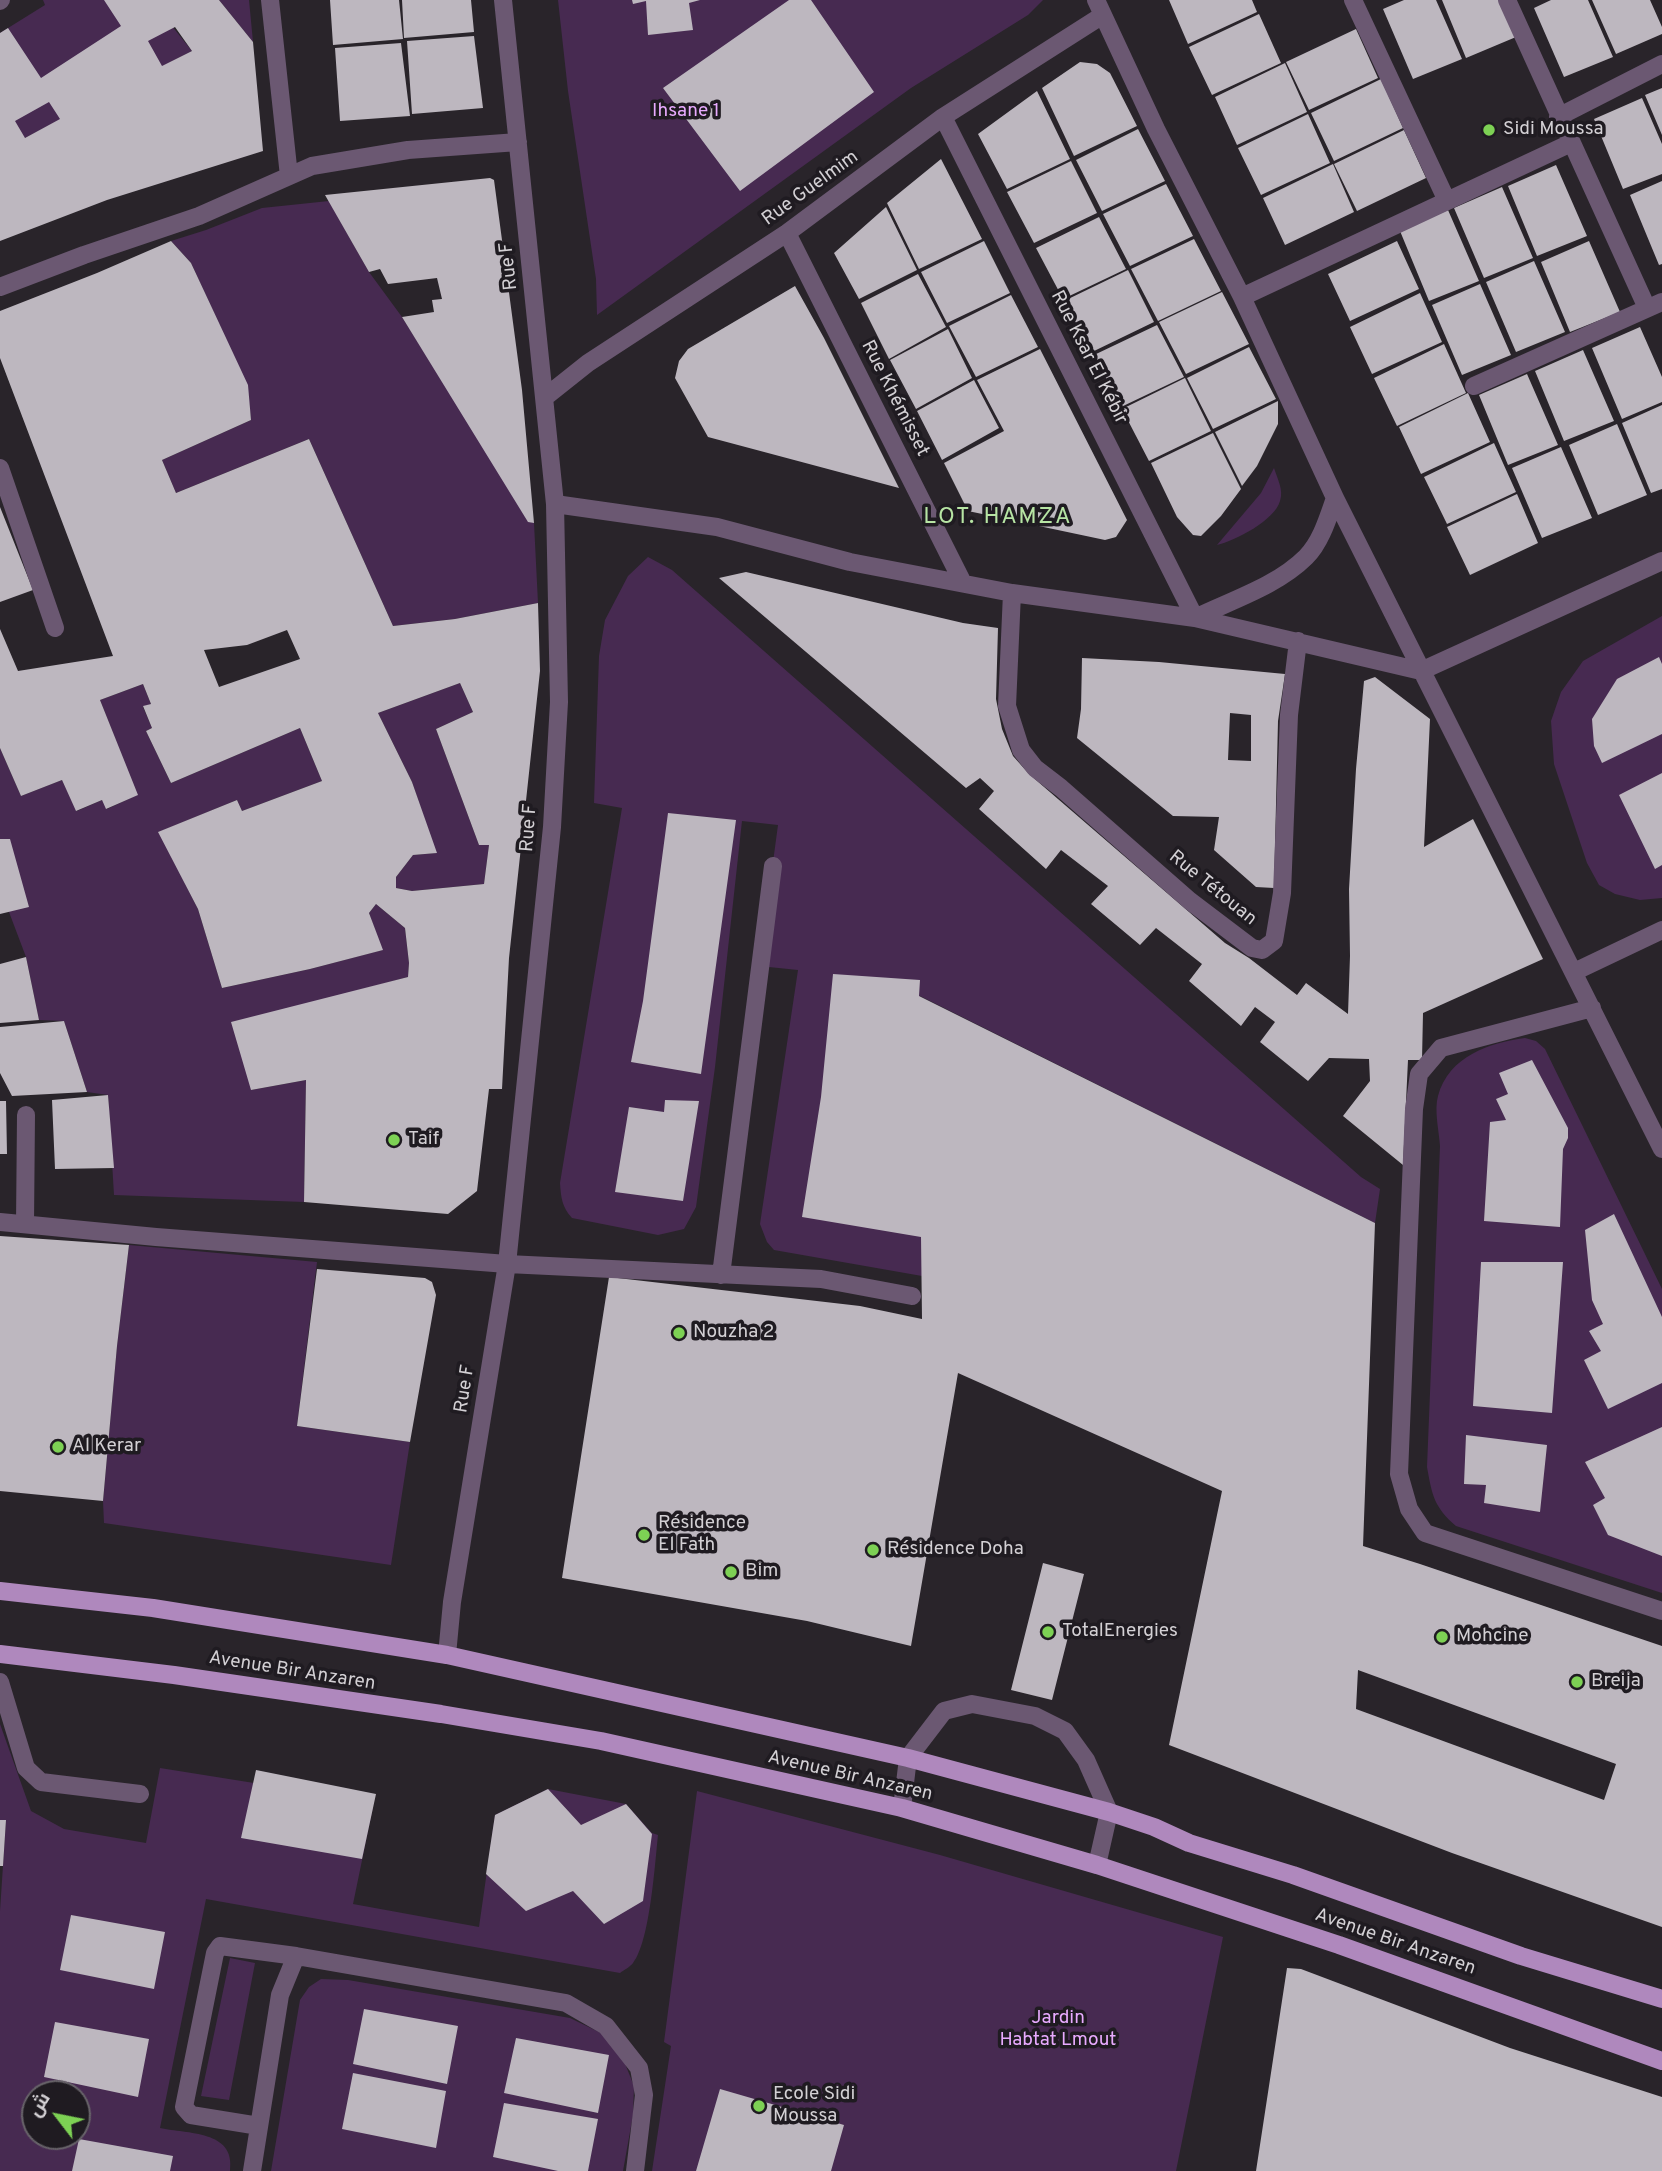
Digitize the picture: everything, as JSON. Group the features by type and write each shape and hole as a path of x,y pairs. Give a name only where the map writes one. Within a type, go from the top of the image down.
{"main road":[{"name":"Avenue Bir Anzaren","path":"0,1591 153,1608 447,1655 908,1758 1109,1812 1154,1827 1189,1843 1293,1875 1521,1955 1662,1999"},
{"name":"Avenue Bir Anzaren","path":"0,1654 174,1675 441,1714 601,1741 902,1808 1097,1865 1352,1949 1662,2061"}],"street":[{"path":"270,0 289,176"},
{"name":"Rue F","path":"447,1655 452,1602 507,1264 552,827 559,702 555,503 503,0"},
{"path":"1353,0 1447,201"},
{"path":"1474,386 1655,305 1570,143 1507,0"},
{"path":"1100,8 1156,129 1241,297 1335,498 1662,1149"},
{"name":"Rue Guelmim","path":"544,398 588,363 787,233 943,117 1100,8"},
{"path":"1558,117 1662,64"},
{"name":"Rue Ksar El Kébir","path":"943,117 1195,618"},
{"path":"0,287 199,216 312,166 408,150 518,142"},
{"path":"1241,297 1570,143"},
{"name":"Rue Khémisset","path":"787,233 963,583"},
{"path":"0,468 55,628"},
{"path":"1195,618 1275,580 1307,557 1323,531 1335,498"},
{"path":"555,503 717,527 850,562 1012,593 1195,618 1421,671 1662,561"},
{"name":"Rue Tétouan","path":"1012,593 1007,706 1021,750 1035,768 1190,901 1252,948 1262,950 1274,942 1282,893 1289,715 1298,641"},
{"path":"721,1275 773,866"},
{"path":"1574,972 1662,930"},
{"path":"1592,1008 1441,1048 1419,1074 1414,1109 1399,1474 1409,1509 1425,1533 1662,1611"},
{"path":"25,1224 26,1115"},
{"path":"0,1222 507,1264 821,1279 912,1296"},
{"path":"0,1682 26,1768 41,1782 140,1794"},
{"path":"902,1808 908,1758 944,1712 972,1704 1035,1716 1065,1731 1086,1760 1109,1812 1097,1865"},
{"path":"259,2126 191,2115 184,2107 215,1953 220,1946 296,1956 566,2003 606,2026 639,2068 644,2095 635,2171"},
{"path":"252,2171 280,1995 296,1956"}],"green space":[{"path":"43,0 151,0 192,51 0,151 0,33 45,5"},
{"path":"219,0 249,0 253,42"},
{"name":"Ihsane 1","path":"558,0 1043,0 1028,15 911,88 597,315 596,279 568,91"},
{"path":"329,201 369,272 402,317 528,521 534,523 538,603 455,619 393,626 309,439 176,493 162,460 251,420 247,385 191,263 171,241 262,208"},
{"path":"1274,468 1281,493 1277,508 1253,529 1217,545 1261,493"},
{"path":"648,557 672,570 1361,1177 1380,1189 1375,1223 920,996 922,1276 774,1250 767,1242 760,1224 798,970 759,966 778,825 742,821 715,1067 696,1207 684,1229 658,1235 572,1218 563,1202 560,1183 622,808 594,803 599,656 605,620 628,576"},
{"path":"1662,616 1662,898 1640,900 1615,894 1599,885 1587,863 1554,764 1551,721 1561,692 1583,661"},
{"path":"460,683 473,712 436,729 479,845 489,845 484,884 412,891 396,888 396,877 413,855 436,853 412,782 378,713"},
{"path":"143,684 151,704 143,707 152,728 146,731 171,783 300,728 322,781 242,811 237,800 159,832 198,909 222,988 382,950 369,913 376,904 405,928 408,977 323,1000 251,1090 306,1080 304,1202 114,1195 108,1095 87,1092 64,1021 39,1020 26,957 9,912 10,839 0,839 0,748 21,796 62,780 77,811 102,800 107,809 137,795 100,700"},
{"path":"1525,1038 1536,1041 1545,1049 1662,1289 1662,1593 1456,1526 1438,1506 1431,1485 1427,1467 1440,1146 1438,1096 1443,1082 1461,1061 1485,1048"},
{"path":"129,1245 317,1262 297,1426 410,1442 391,1565 104,1523 103,1501"},
{"path":"0,1724 31,1811 64,1829 146,1843 160,1768 254,1783 373,1807 353,1904 479,1927 495,1815 548,1789 626,1804 652,1833 658,1835 644,1938 633,1963 620,1973 206,1899 160,2128 196,2133 218,2141 230,2158 230,2171 0,2171 0,1911 6,1820 0,1820"},
{"name":"Jardin Habtat Lmout","path":"697,1791 940,1855 1223,1937 1176,2171 652,2171 671,2046 664,2042"},
{"path":"230,1958 255,1963 229,2100 201,2096"},
{"path":"321,1979 348,1980 570,2018 601,2033 624,2061 634,2086 633,2115 623,2171 271,2171 300,2000 309,1987"}],"building":[{"path":"104,0 219,0 253,42 263,151 107,200 0,241 0,33 8,28 41,78 121,26","holes":["175,27 192,51 162,66 148,41","49,102 60,119 25,138 15,121"]},
{"path":"330,0 399,0 403,39 333,45"},
{"path":"402,0 471,0 474,32 404,38"},
{"path":"632,0 700,0 689,3 693,30 648,35 646,1 633,4"},
{"path":"789,0 811,0 874,92 740,191 663,88"},
{"path":"1169,0 1252,0 1257,12 1188,44"},
{"path":"1404,0 1436,0 1462,59 1413,79 1383,9"},
{"path":"1442,0 1499,0 1516,37 1466,58"},
{"path":"1551,0 1588,0 1613,57 1564,77 1534,8"},
{"path":"1592,0 1650,0 1662,27 1662,34 1616,54"},
{"path":"1259,14 1281,63 1212,95 1189,47"},
{"path":"1356,29 1378,78 1309,110 1286,62"},
{"path":"474,36 483,108 412,114 407,41"},
{"path":"401,43 410,116 340,121 335,48"},
{"path":"1080,62 1097,64 1110,73 1137,126 1074,156 1042,88"},
{"path":"1285,63 1307,112 1237,145 1215,97"},
{"path":"1381,79 1403,128 1334,161 1311,113"},
{"path":"1662,88 1662,135 1645,95"},
{"path":"1037,91 1070,159 1007,189 978,134"},
{"path":"1642,98 1662,144 1662,174 1623,189 1594,119"},
{"path":"1308,114 1330,163 1261,195 1238,148"},
{"path":"1138,129 1165,181 1102,211 1076,160"},
{"path":"1404,130 1426,178 1357,211 1334,164"},
{"path":"941,159 982,239 919,269 887,203"},
{"path":"1071,161 1097,213 1034,243 1007,192"},
{"path":"1333,164 1354,212 1285,245 1263,198"},
{"path":"1556,165 1587,236 1537,256 1508,186"},
{"path":"490,178 494,180 522,390 534,523 528,522 402,317 434,312 432,300 442,299 437,278 388,284 380,269 369,272 325,195"},
{"path":"1662,181 1662,264 1659,265 1630,195"},
{"path":"1166,184 1193,236 1130,266 1103,214"},
{"path":"1502,187 1533,258 1484,278 1454,208"},
{"path":"886,207 917,270 859,299 834,253"},
{"path":"1448,210 1479,281 1429,301 1400,231"},
{"path":"1099,217 1126,269 1063,299 1036,248"},
{"path":"1194,239 1221,291 1158,321 1131,269"},
{"path":"171,241 191,263 248,385 251,420 162,460 176,493 309,439 393,626 455,619 538,603 540,671 509,958 502,1089 489,1089 477,1191 448,1214 304,1202 306,1080 251,1090 231,1022 408,977 405,928 376,904 369,913 383,950 222,988 198,909 158,832 237,800 242,811 322,781 300,728 171,783 146,731 152,728 143,706 151,704 143,684 100,700 138,795 106,809 102,800 76,811 62,780 21,796 0,748 0,629 18,671 113,656 0,358 0,311","holes":["287,630 300,659 219,687 204,650 247,645","460,683 473,712 436,729 479,845 489,845 484,884 412,891 396,888 396,877 413,855 437,853 412,782 378,713"]},
{"path":"984,241 1010,293 947,323 921,272"},
{"path":"1397,241 1419,289 1350,321 1328,274"},
{"path":"1589,241 1620,312 1570,332 1541,262"},
{"path":"1534,261 1565,332 1516,352 1486,282"},
{"path":"1128,270 1154,322 1092,352 1064,301"},
{"path":"918,274 946,327 889,359 861,303"},
{"path":"1480,284 1511,355 1462,375 1432,305"},
{"path":"795,286 899,488 708,437 675,378 679,361 688,349"},
{"path":"1222,292 1249,344 1186,374 1159,322"},
{"path":"1420,293 1442,342 1372,374 1350,327"},
{"path":"1011,295 1038,347 976,377 949,326"},
{"path":"1157,325 1184,377 1121,407 1094,355"},
{"path":"1640,327 1662,377 1662,402 1622,419 1592,348"},
{"path":"948,329 972,378 916,409 890,360"},
{"path":"1444,344 1466,393 1397,426 1374,378"},
{"path":"1249,347 1276,399 1213,429 1187,378"},
{"path":"1040,349 1127,520 1116,537 1105,540 968,511 944,463 1004,431 977,380"},
{"path":"1583,350 1614,421 1564,441 1535,371"},
{"path":"1527,374 1558,445 1508,465 1479,395"},
{"path":"1185,378 1211,431 1149,461 1122,409"},
{"path":"974,380 999,428 942,460 917,411"},
{"path":"1468,393 1490,442 1421,474 1399,427"},
{"path":"1278,401 1278,424 1257,466 1242,486 1215,432"},
{"path":"1662,405 1662,489 1651,493 1622,423"},
{"path":"1617,424 1647,495 1598,515 1569,445"},
{"path":"1213,433 1241,489 1221,516 1201,536 1193,535 1177,517 1151,463"},
{"path":"1494,443 1516,492 1447,524 1424,477"},
{"path":"1561,447 1592,518 1542,538 1512,468"},
{"path":"1517,494 1538,543 1470,575 1447,527"},
{"path":"0,507 33,590 0,602"},
{"path":"746,572 963,623 998,628 996,699 1002,729 1013,756 1029,774 1225,943 1297,995 1306,983 1348,1014 1349,889 1356,769 1364,681 1375,677 1430,719 1424,847 1473,819 1543,959 1423,1013 1422,1060 1408,1060 1403,1165 1343,1116 1370,1081 1369,1059 1329,1058 1308,1081 1260,1042 1275,1022 1255,1007 1241,1026 1189,981 1202,964 1156,928 1140,945 1091,904 1108,886 1061,850 1046,869 979,809 994,791 980,778 966,788 719,578"},
{"path":"1659,657 1662,664 1662,734 1602,763 1594,746 1592,719 1617,679"},
{"path":"1082,658 1285,674 1278,721 1274,888 1256,887 1214,850 1219,817 1173,816 1077,738 1081,709","holes":["1230,713 1251,715 1251,761 1228,760"]},
{"path":"1662,773 1662,865 1655,869 1619,795"},
{"path":"668,813 736,820 701,1074 631,1062 643,1001"},
{"path":"0,839 10,839 29,907 0,914"},
{"path":"26,957 39,1020 0,1023 0,964"},
{"path":"833,974 920,980 919,996 1375,1223 1363,1546 1662,1646 1662,1927 1452,1853 1169,1745 1222,1491 958,1373 911,1646 807,1621 562,1578 609,1277 860,1306 922,1319 921,1237 802,1217 821,1097","holes":["1358,1670 1616,1764 1604,1800 1356,1709"]},
{"path":"64,1021 87,1092 12,1096 0,1073 0,1027"},
{"path":"1532,1060 1568,1128 1568,1138 1563,1149 1560,1227 1484,1221 1490,1122 1506,1120 1496,1099 1508,1094 1499,1073"},
{"path":"108,1095 114,1168 55,1169 52,1100"},
{"path":"665,1100 699,1101 683,1201 615,1192 629,1107 664,1112"},
{"path":"0,1101 6,1101 7,1154 0,1154"},
{"path":"1614,1214 1662,1317 1662,1383 1608,1409 1584,1360 1601,1351 1589,1331 1603,1324 1592,1300 1585,1230"},
{"path":"0,1236 129,1245 103,1501 0,1491"},
{"path":"1481,1262 1563,1262 1552,1413 1473,1406"},
{"path":"317,1269 425,1278 432,1282 436,1295 410,1442 297,1426"},
{"path":"1662,1427 1662,1556 1608,1535 1593,1505 1605,1498 1585,1462"},
{"path":"1466,1435 1547,1445 1540,1512 1484,1503 1486,1485 1464,1484"},
{"name":"TotalEnergies","path":"1043,1563 1084,1574 1052,1700 1011,1690"},
{"path":"256,1770 376,1794 362,1859 241,1838"},
{"path":"548,1789 581,1825 626,1804 652,1834 643,1901 604,1924 573,1891 526,1911 486,1874 495,1815"},
{"path":"0,1820 6,1820 3,1866 0,1866"},
{"path":"71,1915 165,1932 154,1989 60,1970"},
{"path":"1287,1968 1301,1969 1510,2048 1662,2097 1662,2171 1256,2171"},
{"path":"364,2009 458,2026 447,2084 353,2064"},
{"path":"55,2022 149,2039 138,2097 91,2087 91,2080 44,2077"},
{"path":"516,2038 609,2055 598,2113 504,2093"},
{"path":"353,2073 446,2091 436,2148 342,2129"},
{"path":"720,2089 844,2125 831,2171 696,2171"},
{"path":"504,2103 598,2119 588,2171 558,2171 493,2157"},
{"path":"91,2141 173,2156 170,2171 72,2171 77,2150 91,2150"}],"place":[{"name":"Sidi Moussa","path":"1489,130"},
{"name":"Taif","path":"394,1140"},
{"name":"Nouzha 2","path":"679,1333"},
{"name":"Al Kerar","path":"58,1447"},
{"name":"Résidence El Fath","path":"644,1535"},
{"name":"Résidence Doha","path":"873,1550"},
{"name":"Bim","path":"731,1572"},
{"name":"TotalEnergies","path":"1048,1632"},
{"name":"Mohcine","path":"1442,1637"},
{"name":"Breija","path":"1577,1682"},
{"name":"Ecole Sidi Moussa","path":"759,2106"}],"district":[{"name":"LOT. HAMZA","path":"998,518"}]}
